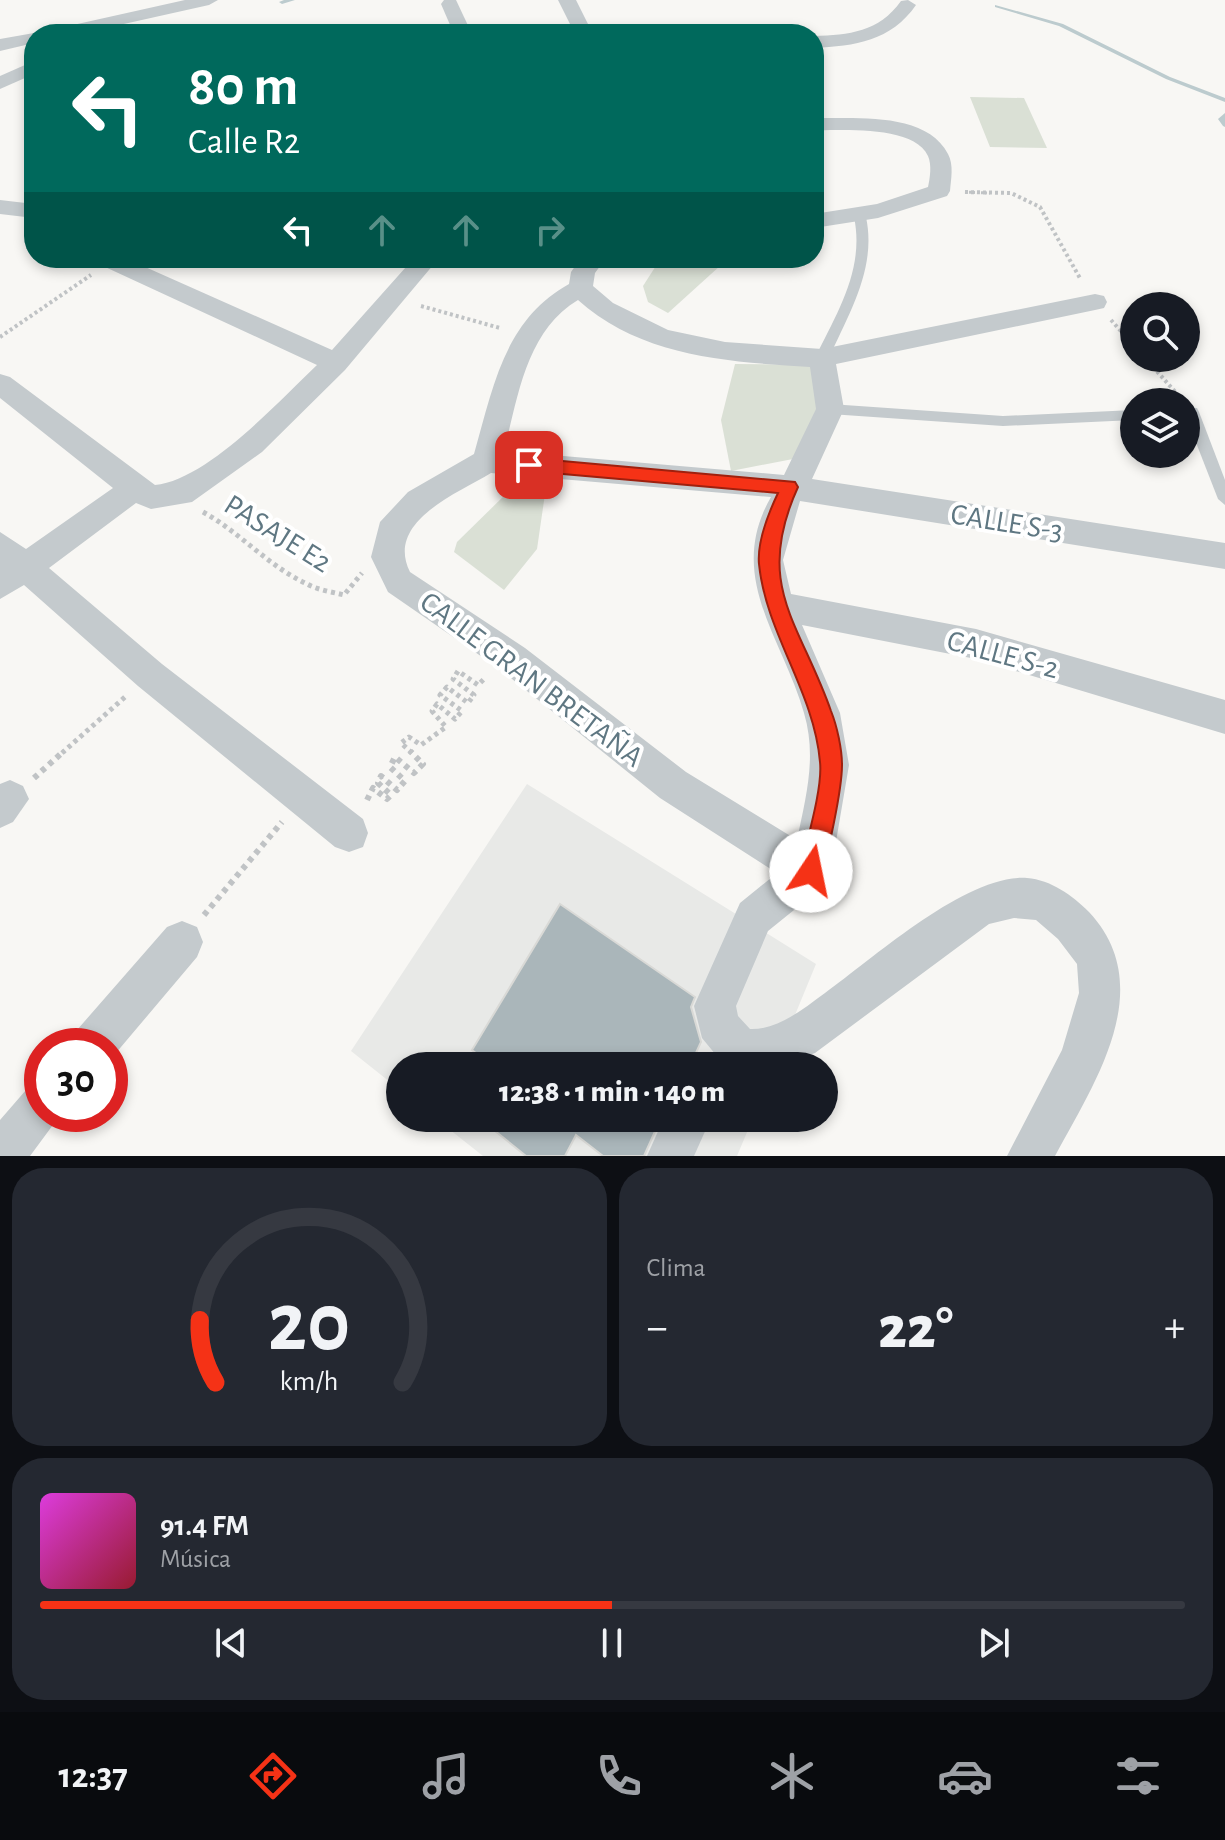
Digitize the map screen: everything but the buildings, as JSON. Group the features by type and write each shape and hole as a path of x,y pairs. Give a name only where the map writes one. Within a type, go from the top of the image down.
{"street":[{"path":"125,24 209,0"},
{"path":"567,0 579,24"},
{"path":"450,4 459,24"},
{"path":"824,41 870,36 887,29 907,5"},
{"path":"0,45 24,40"},
{"path":"0,83 24,72"},
{"path":"824,125 915,132 938,153 941,171 939,191 860,217 824,220"},
{"path":"0,207 24,210"},
{"path":"126,268 336,363"},
{"path":"0,384 135,488 151,497 173,497 252,444 336,363 419,268"},
{"path":"387,544 391,531 419,501 487,461 515,366 533,329 545,311 580,288 586,268"},
{"path":"580,288 613,317 657,335 747,353 822,358 1095,302"},
{"path":"822,358 830,409 814,449 789,487 779,510 767,560 777,606 822,713 831,765 811,871 754,917 715,1006 720,1052 756,1051 800,1038 978,907 1011,896 1039,898 1064,915 1085,939 1100,968 1100,1002 1084,1052 1030,1156"},
{"name":"CALLE S-3","path":"487,461 789,487 1225,556"},
{"path":"135,488 9,565 349,833"},
{"name":"CALLE GRAN BRETAÑA","path":"387,544 387,557 399,582 513,659 673,785 811,871"},
{"name":"CALLE S-2","path":"777,606 976,644 1225,717"},
{"path":"108,1028 182,942"},
{"path":"0,1155 24,1127"},
{"path":"670,1156 681,1132"}],"lane":[{"path":"822,358 856,280 866,241 860,217"},
{"path":"830,409 1003,421 1120,416"},
{"path":"1200,433 1225,499"}],"path":[{"path":"939,191 1011,193 1034,202 1040,207 1095,302 1120,330"},
{"path":"0,337 101,268"},
{"path":"393,299 507,330 533,329"},
{"path":"1157,372 1172,388"},
{"name":"PASAJE E2","path":"173,497 235,530 261,556 308,585 344,595 387,544"},
{"path":"349,833 373,788 387,799 391,795 378,783 381,776 397,790 405,781 390,767 395,757 414,773 423,764 401,743 409,737 421,745 446,727 432,711 437,704 455,719 462,711 440,695 447,687 468,703 474,695 453,679 458,671 478,685 485,677 476,671"},
{"path":"5,804 150,675"},
{"path":"182,942 303,796"}],"shaded area":[{"path":"970,97 1024,98 1047,148 990,147"},
{"path":"655,268 718,268 668,313 648,302 643,286"},
{"path":"735,364 813,365 826,389 793,459 731,471 721,420"},
{"path":"510,490 545,494 537,549 504,590 454,552 457,542"},
{"path":"527,784 816,964 780,1052 386,1052 386,1079 351,1051"},
{"path":"453,1132 747,1132 737,1156 483,1156"}],"waterway":[{"path":"282,2 292,0"},
{"path":"997,6 1061,25 1168,78 1225,100"},
{"path":"1225,115 1221,119 1225,125"}],"route":[{"path":"529,465 789,487 779,510 767,560 777,606 822,713 831,765 811,871"}]}
